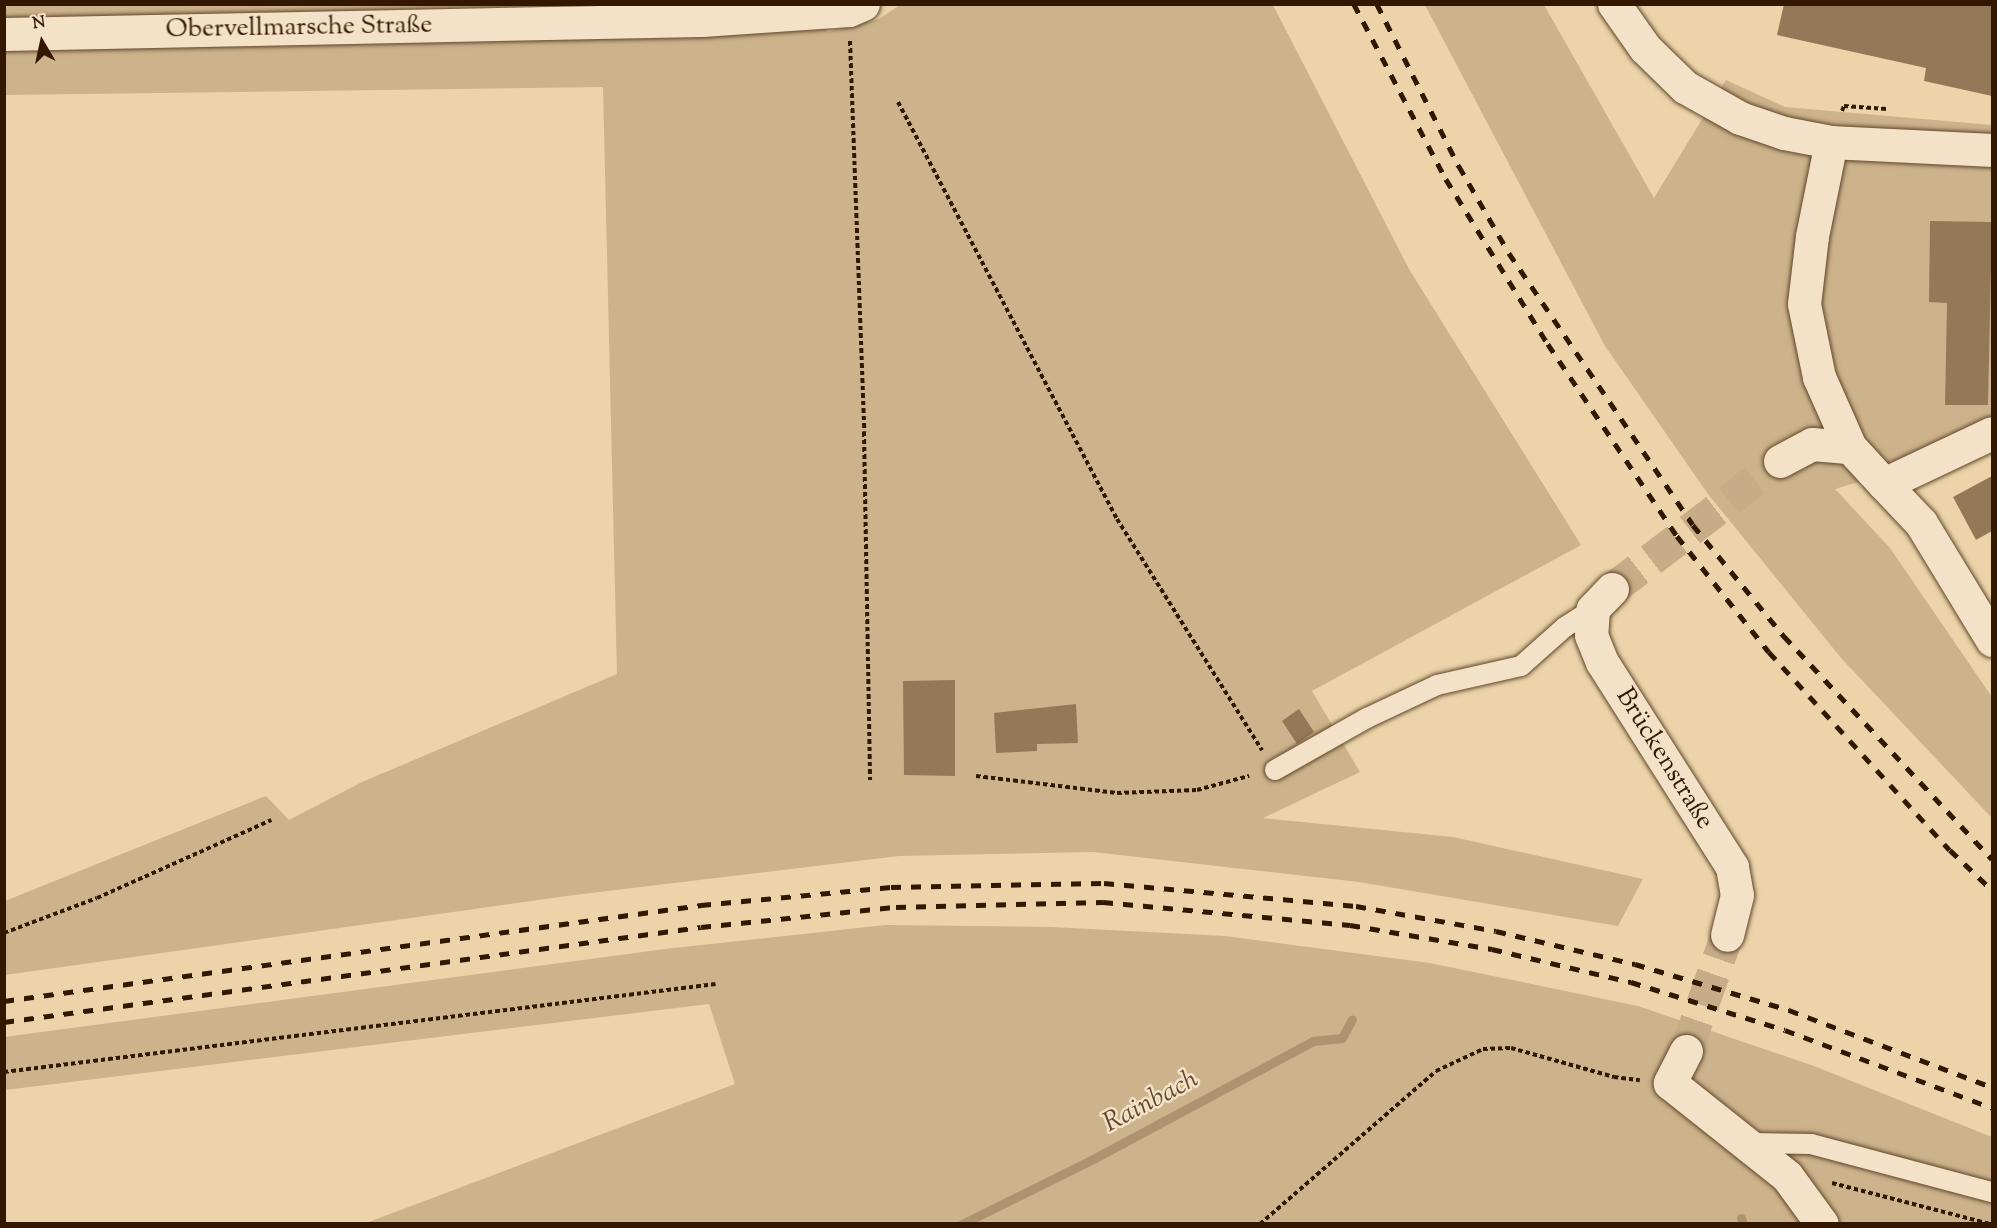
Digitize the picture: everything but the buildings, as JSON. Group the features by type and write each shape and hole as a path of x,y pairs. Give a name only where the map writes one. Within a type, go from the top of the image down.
{"street":[{"path":"1614,4 1645,48 1685,87 1740,118 1784,133 1831,142 1992,150"},
{"name":"Obervellmarsche Straße","path":"4,34 702,20 856,8"},
{"path":"1831,142 1812,236 1804,304 1819,377 1850,447 1888,481 1921,522 1992,639"},
{"path":"1888,481 1992,433"},
{"path":"1780,461 1812,444 1850,447"},
{"name":"Brückenstraße","path":"1602,599 1591,635 1602,662 1732,867 1737,895 1727,935"},
{"path":"1686,1051 1670,1083 1750,1143 1787,1176 1822,1224"}],"lane":[{"path":"1275,770 1367,718 1437,685 1521,666 1565,627 1602,599"},
{"path":"1750,1143 1811,1144 1992,1192"}],"path":[{"path":"856,8 870,780"},
{"path":"898,102 1117,519 1275,770 1197,790 1117,793 976,776"},
{"path":"4,933 98,898 271,820"},
{"path":"4,1072 716,984"},
{"path":"1260,1224 1436,1071 1483,1049 1511,1048 1614,1077 1670,1083"},
{"path":"1787,1176 1827,1181 1991,1224"}],"shaded area":[{"path":"820,4 827,32 879,19 900,5 1273,5 1409,269 1581,545 1312,691 1360,772 1263,818 1453,837 1643,879 1618,926 1359,882 1093,852 899,856 574,895 5,975 5,901 266,796 289,820 362,782 617,674 603,87 5,95 4,5"},
{"path":"1425,5 1544,5 1654,198 1726,80 1785,107 1992,125 1992,423 1879,476 1835,489 1890,548 1992,697 1992,818 1841,658 1708,494 1605,346"},
{"path":"885,925 1052,927 1225,936 1430,963 1638,1006 1814,1066 1992,1137 1992,1223 366,1223 735,1084 709,1004 5,1090 4,1037 665,949"}],"waterway":[{"name":"Rainbach","path":"962,1224 1095,1158 1313,1041 1342,1038 1352,1019"},
{"path":"1741,1218 1743,1224"}],"tunnel":[{"path":"1612,589 1780,461"},
{"path":"1686,1051 1727,935"}],"railway":[{"path":"1354,4 1446,179 1548,344 1677,536 1769,652 1950,850 1992,890"},
{"path":"1377,4 1459,166 1509,253 1693,525 1784,636 1992,859"},
{"path":"4,1001 701,905 891,887 1104,883 1356,906 1496,931 1635,964 1789,1010 1992,1087"},
{"path":"4,1022 701,927 896,907 1103,902 1350,925 1492,949 1631,982 1785,1030 1992,1108"}]}
